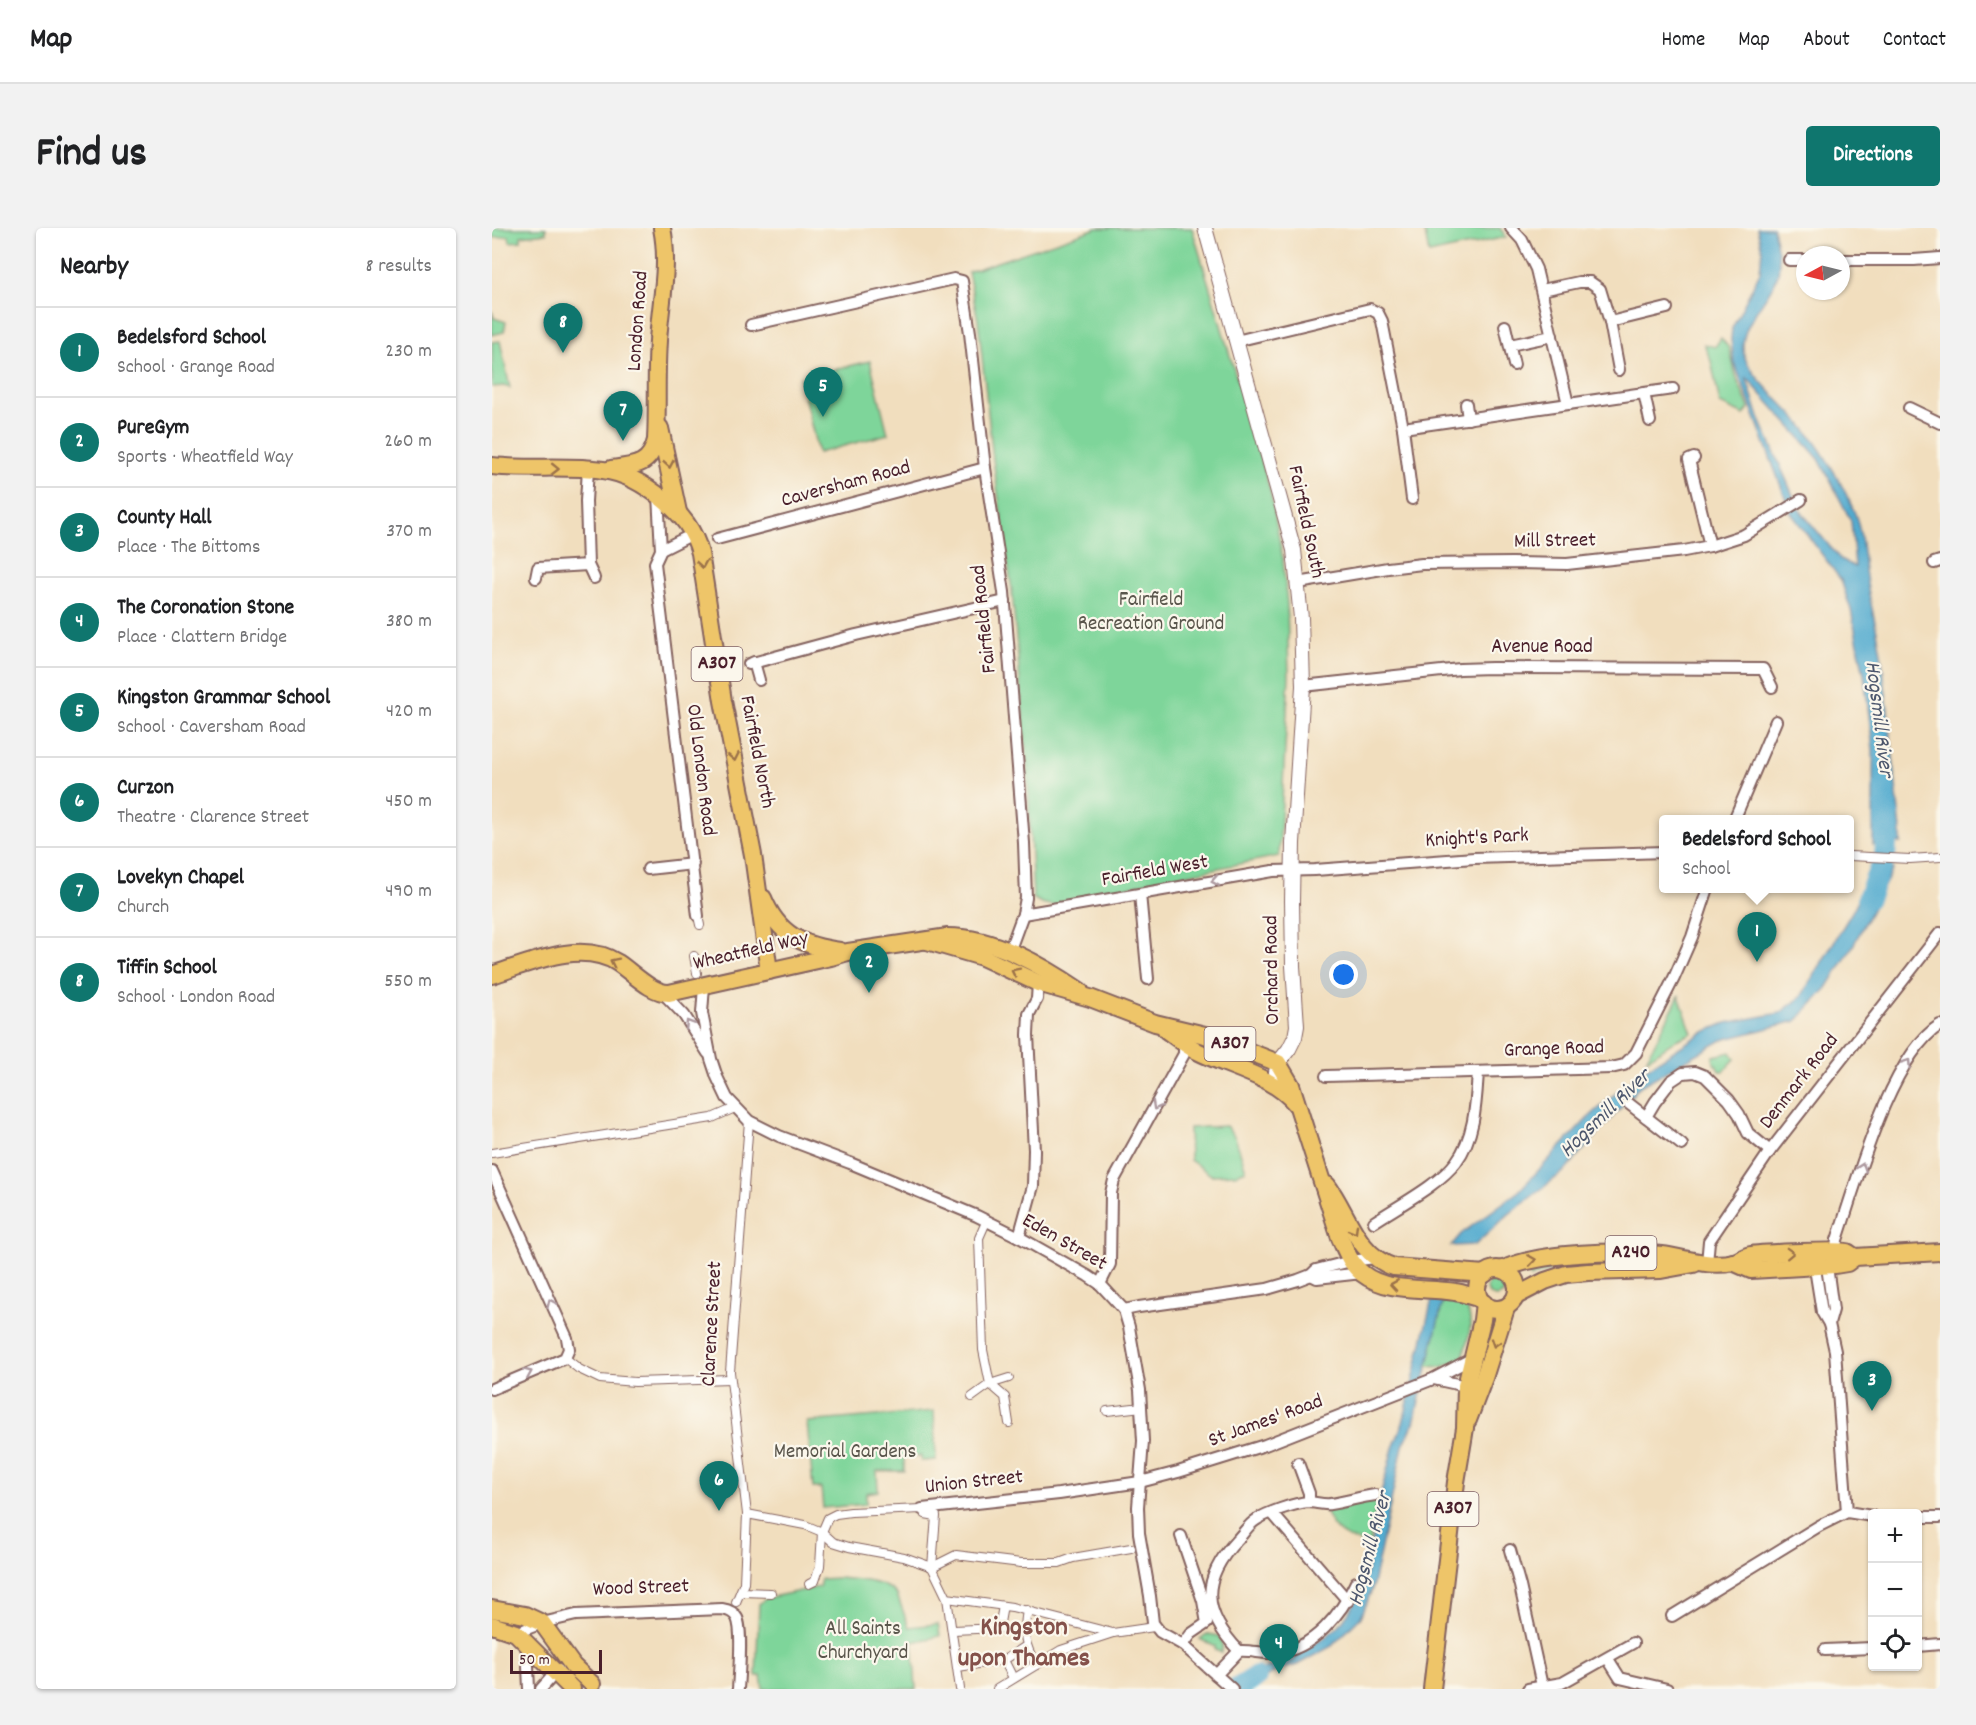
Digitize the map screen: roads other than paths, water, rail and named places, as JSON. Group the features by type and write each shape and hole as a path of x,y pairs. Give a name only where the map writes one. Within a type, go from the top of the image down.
{"main road":[{"name":"London Road","path":"657,417 658,337 666,274 662,228"},
{"path":"596,470 637,465 648,458 654,450 657,417"},
{"path":"657,417 678,512"},
{"name":"A307","path":"492,466 596,470 635,480 678,512"},
{"name":"Fairfield North","path":"678,512 693,534 700,553 723,701 757,883 769,971"},
{"name":"Wheatfield Way","path":"757,883 774,918 798,940 815,947 848,952"},
{"name":"Wheatfield Way","path":"663,993 701,980 769,971 848,952 959,937 977,940 1010,952 1056,975 1090,998"},
{"name":"Wheatfield Way","path":"927,941 982,957 1038,983 1090,998 1155,1023 1186,1044 1283,1090 1299,1107"},
{"path":"492,975 551,957 591,953 615,961 663,993"},
{"name":"Wheatfield Way","path":"1186,1044 1205,1035 1278,1064 1287,1074 1340,1238 1357,1267"},
{"name":"Wheatfield Way","path":"1319,1174 1337,1197 1367,1251 1375,1258"},
{"name":"A240","path":"1511,1302 1545,1281 1566,1274 1661,1270 1702,1263 1733,1262 1751,1270 1825,1259 1847,1263 1854,1257 1940,1251"},
{"name":"A240","path":"1504,1269 1523,1261 1622,1252 1670,1256 1702,1263"},
{"path":"1375,1258 1394,1267 1485,1274"},
{"path":"1357,1267 1384,1284 1455,1292 1481,1301 1492,1309 1511,1302 1515,1282 1512,1275 1504,1269 1496,1268 1485,1274 1478,1281 1481,1301"},
{"name":"A307","path":"1432,1689 1456,1482 1465,1428 1466,1386 1473,1358 1481,1301"},
{"name":"A307","path":"1465,1428 1511,1302"},
{"path":"492,1609 525,1616 542,1623 573,1666 592,1684"},
{"path":"492,1627 517,1636 572,1689"}],"street":[{"name":"Fairfield South","path":"1205,228 1294,550 1298,583 1303,686 1293,870"},
{"path":"1511,228 1529,253 1542,290 1568,404"},
{"path":"1850,260 1914,261 1940,258"},
{"path":"1789,260 1796,260"},
{"name":"Fairfield Road","path":"751,325 954,279 962,281 985,468 1005,601 1024,843 1026,898 1023,915 1010,952"},
{"path":"1542,290 1579,282 1590,282 1600,289 1611,322 1620,370"},
{"path":"1611,322 1667,308"},
{"path":"1236,341 1370,309 1378,314 1382,321 1403,428 1412,499"},
{"path":"1505,326 1514,364"},
{"path":"1510,345 1552,336"},
{"path":"1403,428 1672,389"},
{"path":"1644,393 1650,421"},
{"path":"1466,404 1468,418"},
{"path":"1909,408 1940,423"},
{"path":"1694,458 1689,460 1710,546"},
{"name":"Caversham Road","path":"717,539 985,468"},
{"path":"594,578 588,565 586,501 596,470"},
{"name":"Old London Road","path":"658,495 662,550 655,563 699,920"},
{"name":"Mill Street","path":"1298,583 1422,564 1567,564 1649,556 1710,546 1744,535 1796,504"},
{"path":"662,550 693,534"},
{"path":"536,578 538,568 588,565"},
{"path":"759,680 752,663 856,635 1005,601"},
{"name":"Avenue Road","path":"1303,686 1460,669 1522,667 1763,669 1772,687"},
{"path":"1736,815 1776,721"},
{"name":"Knight's Park","path":"1293,870 1474,858 1659,852"},
{"path":"1854,856 1910,859 1940,857"},
{"path":"648,869 693,864"},
{"name":"Fairfield West","path":"1023,915 1273,871 1293,870"},
{"name":"Orchard Road","path":"1278,1064 1289,1049 1297,1026 1293,966 1293,870"},
{"name":"Grange Road","path":"1326,1076 1611,1068 1624,1065 1636,1053 1674,978 1692,937 1706,893"},
{"path":"1140,894 1148,979"},
{"name":"Denmark Road","path":"1702,1263 1709,1241 1770,1151 1940,933"},
{"path":"694,956 701,980 702,1013 711,1059 722,1089 735,1108 749,1121"},
{"path":"1019,1237 1033,1186 1034,1150 1028,1035 1029,1014 1036,999 1038,983"},
{"path":"663,993 684,1016 711,1059"},
{"path":"1847,1512 1837,1372 1829,1324 1833,1310 1825,1259 1846,1214 1885,1101 1918,1046 1940,1024"},
{"path":"1100,1284 1110,1264 1111,1193 1114,1180 1186,1044"},
{"path":"1278,1064 1276,1071 1283,1090"},
{"path":"1374,1222 1441,1177 1457,1161 1468,1137 1476,1110 1478,1072"},
{"path":"1646,1117 1671,1081 1683,1073 1695,1072 1704,1076 1721,1092 1739,1114 1748,1133 1770,1151"},
{"path":"1628,1103 1682,1145"},
{"path":"492,1153 712,1118 735,1108"},
{"name":"Eden Street","path":"749,1121 779,1136 850,1163 1019,1237 1100,1284 1125,1310"},
{"name":"Clarence Street","path":"736,1602 742,1592 747,1514 730,1378 749,1121"},
{"path":"492,1171 567,1338 568,1349 565,1358 492,1389"},
{"path":"987,1222 979,1239 983,1350 990,1384 1005,1397 1009,1423"},
{"path":"1311,1275 1317,1278 1357,1267 1375,1258"},
{"path":"1154,1627 1139,1533 1138,1508 1143,1441 1142,1407 1125,1310 1244,1294 1311,1275 1316,1270 1357,1267"},
{"path":"565,1358 579,1369 608,1380 635,1382 730,1378"},
{"name":"St James' Road","path":"1140,1482 1215,1462 1265,1444 1403,1389 1432,1380 1473,1358"},
{"path":"972,1396 990,1384 1009,1378"},
{"path":"1432,1380 1466,1386"},
{"path":"1107,1411 1142,1407"},
{"path":"1298,1463 1309,1493 1309,1502"},
{"name":"Union Street","path":"822,1532 828,1518 836,1514 922,1509 1052,1495 1140,1482"},
{"path":"1356,1582 1348,1601 1334,1618 1310,1640 1295,1649 1277,1653 1239,1651 1217,1625 1211,1603 1211,1581 1219,1562 1255,1520 1309,1502 1327,1504 1375,1495"},
{"path":"922,1509 925,1514 936,1516 932,1567 945,1596 953,1630 960,1689"},
{"path":"1672,1617 1819,1526 1847,1512 1868,1515"},
{"path":"1272,1513 1348,1601"},
{"path":"747,1514 805,1525 822,1532 833,1542 904,1557 932,1567 956,1555 1021,1563 1059,1563 1073,1558 1131,1548"},
{"path":"1922,1517 1940,1517"},
{"path":"809,1584 815,1581 820,1566 822,1532"},
{"path":"1181,1536 1203,1601 1207,1623 1191,1634 1184,1645"},
{"path":"1510,1550 1542,1686"},
{"path":"742,1592 771,1593"},
{"path":"945,1596 1027,1610 1113,1633"},
{"path":"999,1628 1003,1606"},
{"name":"Wood Street","path":"517,1636 542,1623 576,1615 730,1610 738,1619 738,1689"},
{"path":"1027,1610 1024,1632 1026,1646 1036,1665"},
{"path":"997,1689 1061,1650 1113,1633 1154,1627 1184,1645 1232,1689"},
{"path":"953,1630 999,1628 1024,1632"},
{"path":"517,1636 529,1689"},
{"path":"1528,1689 1562,1686 1633,1643"},
{"path":"1922,1646 1940,1644"},
{"path":"958,1667 1004,1660 1026,1646"},
{"path":"1825,1650 1868,1648"},
{"path":"1220,1678 1239,1651"},
{"path":"1608,1659 1620,1678 1668,1689"},
{"path":"1004,1660 1014,1678"},
{"path":"541,1689 555,1672 573,1666"}],"water":[{"path":"1757,228 1773,228 1778,252 1777,277 1749,324 1743,344 1744,355 1761,382 1816,443 1840,482 1857,521 1881,653 1901,843 1873,845 1873,750 1864,674 1851,610 1841,580 1791,513 1734,362 1732,328 1760,272 1762,250","holes":["1746,377 1819,459 1851,521 1855,567 1840,559 1799,509 1759,417"]},
{"path":"1874,869 1893,869 1853,946 1827,988 1796,1021 1722,1040 1640,1086 1566,1170 1509,1214 1475,1245 1451,1246 1461,1234 1519,1191 1587,1119 1636,1075 1702,1033 1726,1023 1780,1013 1801,997 1852,912"},
{"path":"1432,1299 1443,1301 1414,1423 1403,1446 1372,1589 1361,1617 1332,1646 1297,1665 1279,1670 1254,1683 1245,1677 1294,1659 1300,1652 1338,1627 1356,1602 1367,1571 1379,1500 1393,1448 1403,1423"}],"waterway":[{"name":"Hogsmill River","path":"1868,898 1885,856 1888,815"},
{"name":"Hogsmill River","path":"1237,1689 1256,1677"}],"place":[{"name":"Tiffin School","path":"563,353"},
{"name":"Kingston Grammar School","path":"823,417"},
{"name":"Lovekyn Chapel","path":"623,441"},
{"name":"Bedelsford School","path":"1757,962"},
{"name":"PureGym","path":"869,993"},
{"name":"County Hall","path":"1872,1411"},
{"name":"Curzon","path":"719,1511"},
{"name":"The Coronation Stone","path":"1279,1674"}],"district":[{"name":"Kingston upon Thames","path":"1024,1644"}],"park label":[{"name":"Fairfield Recreation Ground","path":"1151,613"},
{"name":"Memorial Gardens","path":"845,1453"},
{"name":"All Saints Churchyard","path":"863,1642"}]}
